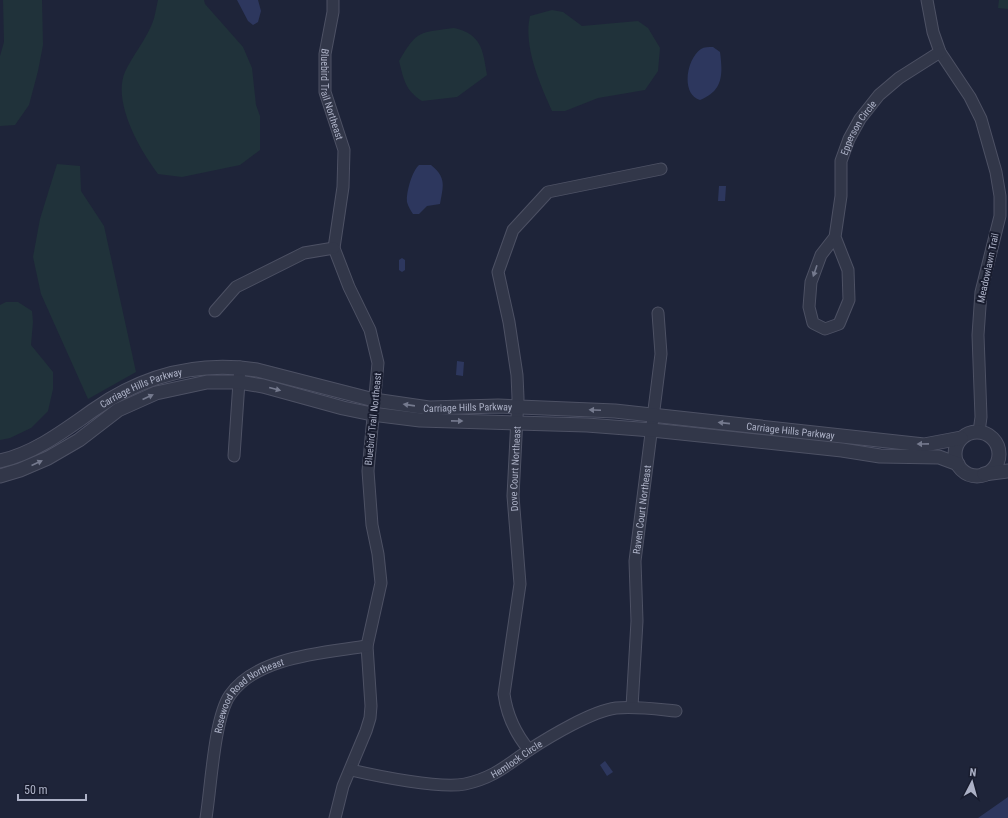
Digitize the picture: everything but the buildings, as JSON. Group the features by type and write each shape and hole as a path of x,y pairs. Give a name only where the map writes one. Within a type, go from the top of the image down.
{"street":[{"name":"Bluebird Trail Northeast","path":"333,0 333,12 325,54 325,92 344,150 343,187 334,248 349,287 370,330 378,363 368,458 368,493 381,583 367,646 370,712 366,731 351,770 343,786 335,818"},
{"name":"Meadowlawn Trail","path":"927,0 933,32 940,52 970,97 981,119 1004,196 1004,216 981,292 978,335 982,417 979,432"},
{"name":"Epperson Circle","path":"834,237 848,270 849,300 839,324 825,329 813,323 809,307 812,282 821,255 834,237 841,196 841,161 849,139 860,119 879,95 899,78 940,52"},
{"name":"Dove Court Northeast","path":"529,750 517,736 511,723 504,694 520,584 513,496 516,422 518,408 517,375 498,272 513,230 548,192 661,169"},
{"path":"215,310 236,287 304,253 334,248"},
{"name":"Raven Court Northeast","path":"632,707 637,621 636,561 661,354 658,313"},
{"name":"Carriage Hills Parkway","path":"0,461 37,448 126,390 157,377 198,368 240,368 294,379 374,400 429,408 498,406 615,411 924,445 961,438"},
{"path":"234,456 240,368"},
{"name":"Carriage Hills Parkway","path":"0,476 20,470 48,458 79,440 118,410 156,393 207,382 239,382 263,386 372,414 420,420 516,422 652,430 880,456 939,457 958,464"},
{"path":"1008,451 996,443 992,438 979,432 972,432 961,438 956,450 958,464 969,474 1008,471"},
{"path":"984,474 996,465 998,458 996,443"},
{"name":"Rosewood Road Northeast","path":"206,818 219,726 229,696 240,684 252,674 272,665 367,646"},
{"name":"Hemlock Circle","path":"351,770 386,777 431,783 463,784 501,771 529,750 590,715 615,708 632,707 676,711"}],"shaded area":[{"path":"3,0 42,0 43,45 29,105 15,125 0,126 0,56 4,42"},
{"path":"158,0 204,0 205,4 243,47 252,68 256,105 260,116 260,150 240,165 182,177 158,174 136,139 125,111 122,97 122,84 125,72 152,24"},
{"path":"999,0 1008,0 1008,9 998,8"},
{"path":"552,10 563,12 582,26 638,21 648,28 660,48 658,71 645,90 598,98 565,111 552,111 534,65 528,28 530,16"},
{"path":"454,28 470,34 476,39 482,51 487,75 457,97 422,101 412,93 406,84 399,61 411,43 420,34"},
{"path":"57,164 80,166 81,191 104,226 136,372 88,399 41,294 33,257 40,219"},
{"path":"6,302 18,302 32,311 33,322 31,345 53,372 53,389 48,411 31,428 10,438 0,440 0,305"}],"water":[{"path":"237,0 258,0 261,11 258,22 253,25 248,21"},
{"path":"705,47 713,47 720,52 720,81 713,92 700,100 690,91 688,84 689,68 692,60 701,49"},
{"path":"419,165 431,165 440,174 443,187 440,204 427,206 419,214 413,214 407,202 407,193 412,177"},
{"path":"719,186 726,186 725,201 718,201"},
{"path":"402,258 405,260 405,270 402,272 399,270 399,260"},
{"path":"457,361 464,362 463,376 456,375"},
{"path":"605,761 613,772 607,776 600,765"},
{"path":"1008,797 1008,818 978,818"}]}
